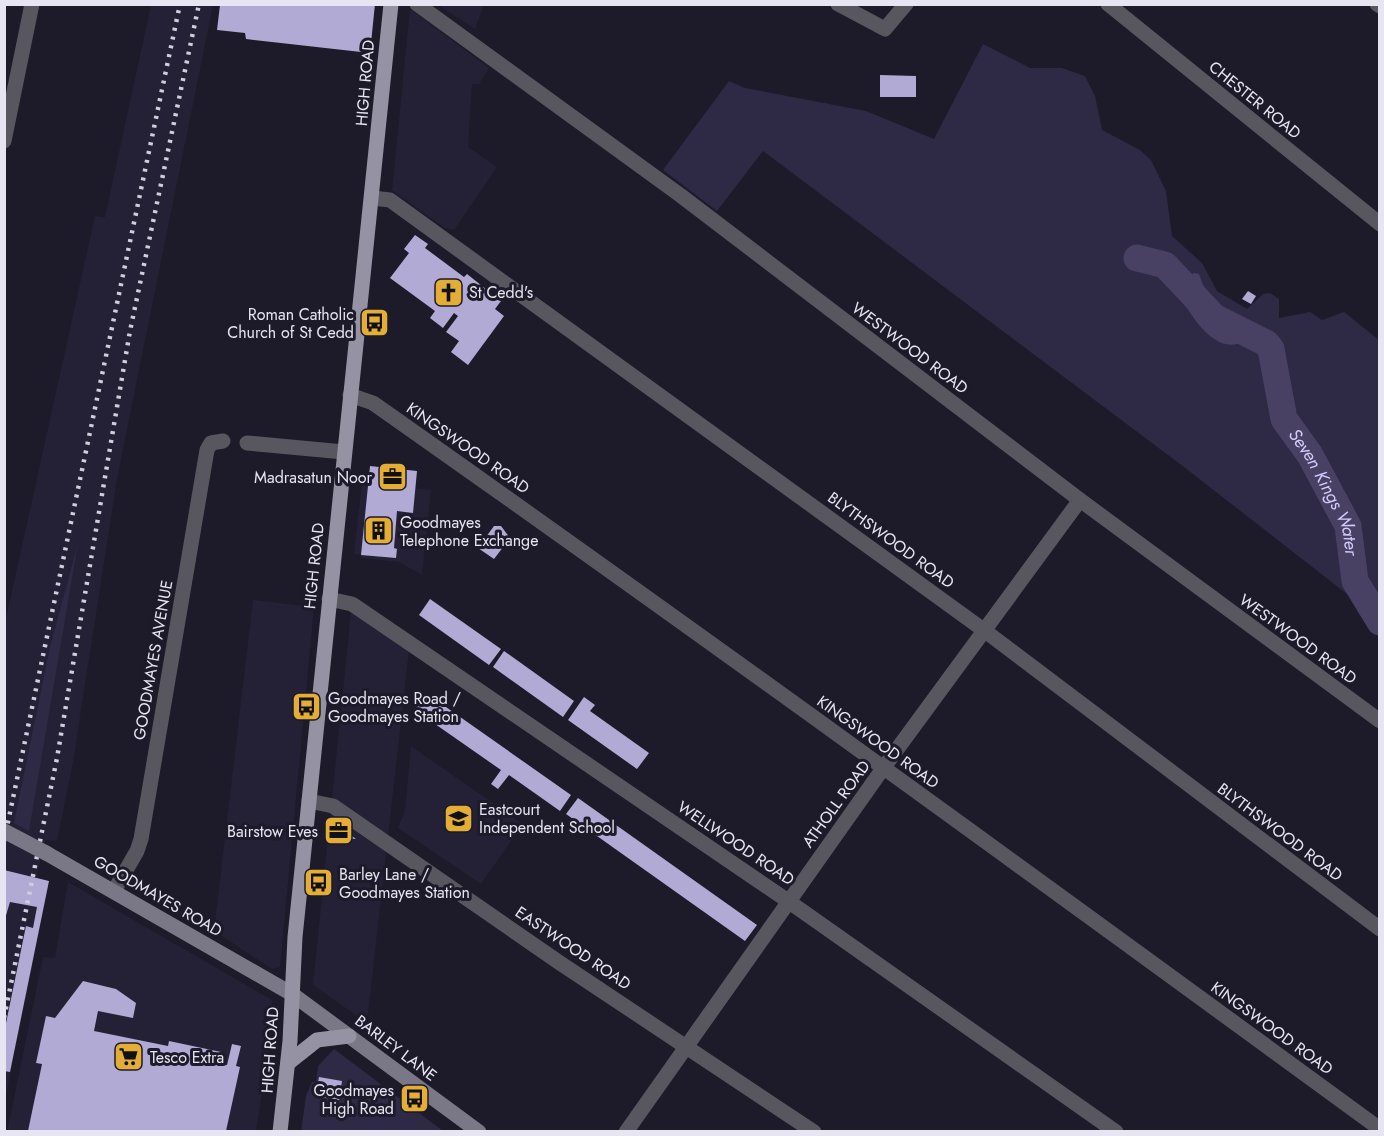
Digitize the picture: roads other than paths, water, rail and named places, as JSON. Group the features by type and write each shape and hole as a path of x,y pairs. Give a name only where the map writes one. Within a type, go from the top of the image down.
{"main road":[{"name":"HIGH ROAD","path":"280,1131 288,1063 295,938 390,4"},
{"name":"GOODMAYES ROAD","path":"4,831 114,891 292,994"},
{"name":"BARLEY LANE","path":"292,994 479,1131"},
{"path":"288,1063 317,1040 328,1036 349,1036"}],"street":[{"path":"4,141 32,4"},
{"name":"WESTWOOD ROAD","path":"417,4 680,195 1080,500 1380,721"},
{"path":"838,4 885,29 906,4"},
{"name":"CHESTER ROAD","path":"1108,4 1380,224"},
{"name":"BLYTHSWOOD ROAD","path":"372,198 390,200 414,216 985,631 1380,929"},
{"name":"KINGSWOOD ROAD","path":"350,395 373,403 884,767 1380,1129"},
{"name":"GOODMAYES AVENUE","path":"114,891 137,851 141,839 207,450 211,443 223,441"},
{"path":"247,443 344,452"},
{"name":"ATHOLL ROAD","path":"626,1131 884,767 1080,500"},
{"name":"WELLWOOD ROAD","path":"329,599 352,604 788,901 1116,1131"},
{"name":"EASTWOOD ROAD","path":"309,801 333,806 560,963 814,1131"}],"waterway":[{"name":"Seven Kings Water","path":"1137,258 1165,265 1214,317 1266,343 1271,349 1284,419 1310,455 1348,526 1355,581 1380,622"}],"railway":[{"path":"4,841 180,4"},
{"path":"4,1018 57,758 130,331 199,4"}],"place":[{"name":"St Cedd's","path":"448,292"},
{"name":"Roman Catholic Church of St Cedd","path":"375,323"},
{"name":"Madrasatun Noor","path":"393,477"},
{"name":"Goodmayes Telephone Exchange","path":"379,531"},
{"name":"Goodmayes Road / Goodmayes Station","path":"307,707"},
{"name":"Eastcourt Independent School","path":"458,818"},
{"name":"Bairstow Eves","path":"339,831"},
{"name":"Barley Lane / Goodmayes Station","path":"318,883"},
{"name":"Tesco Extra","path":"129,1057"},
{"name":"Goodmayes High Road","path":"415,1099"}]}
